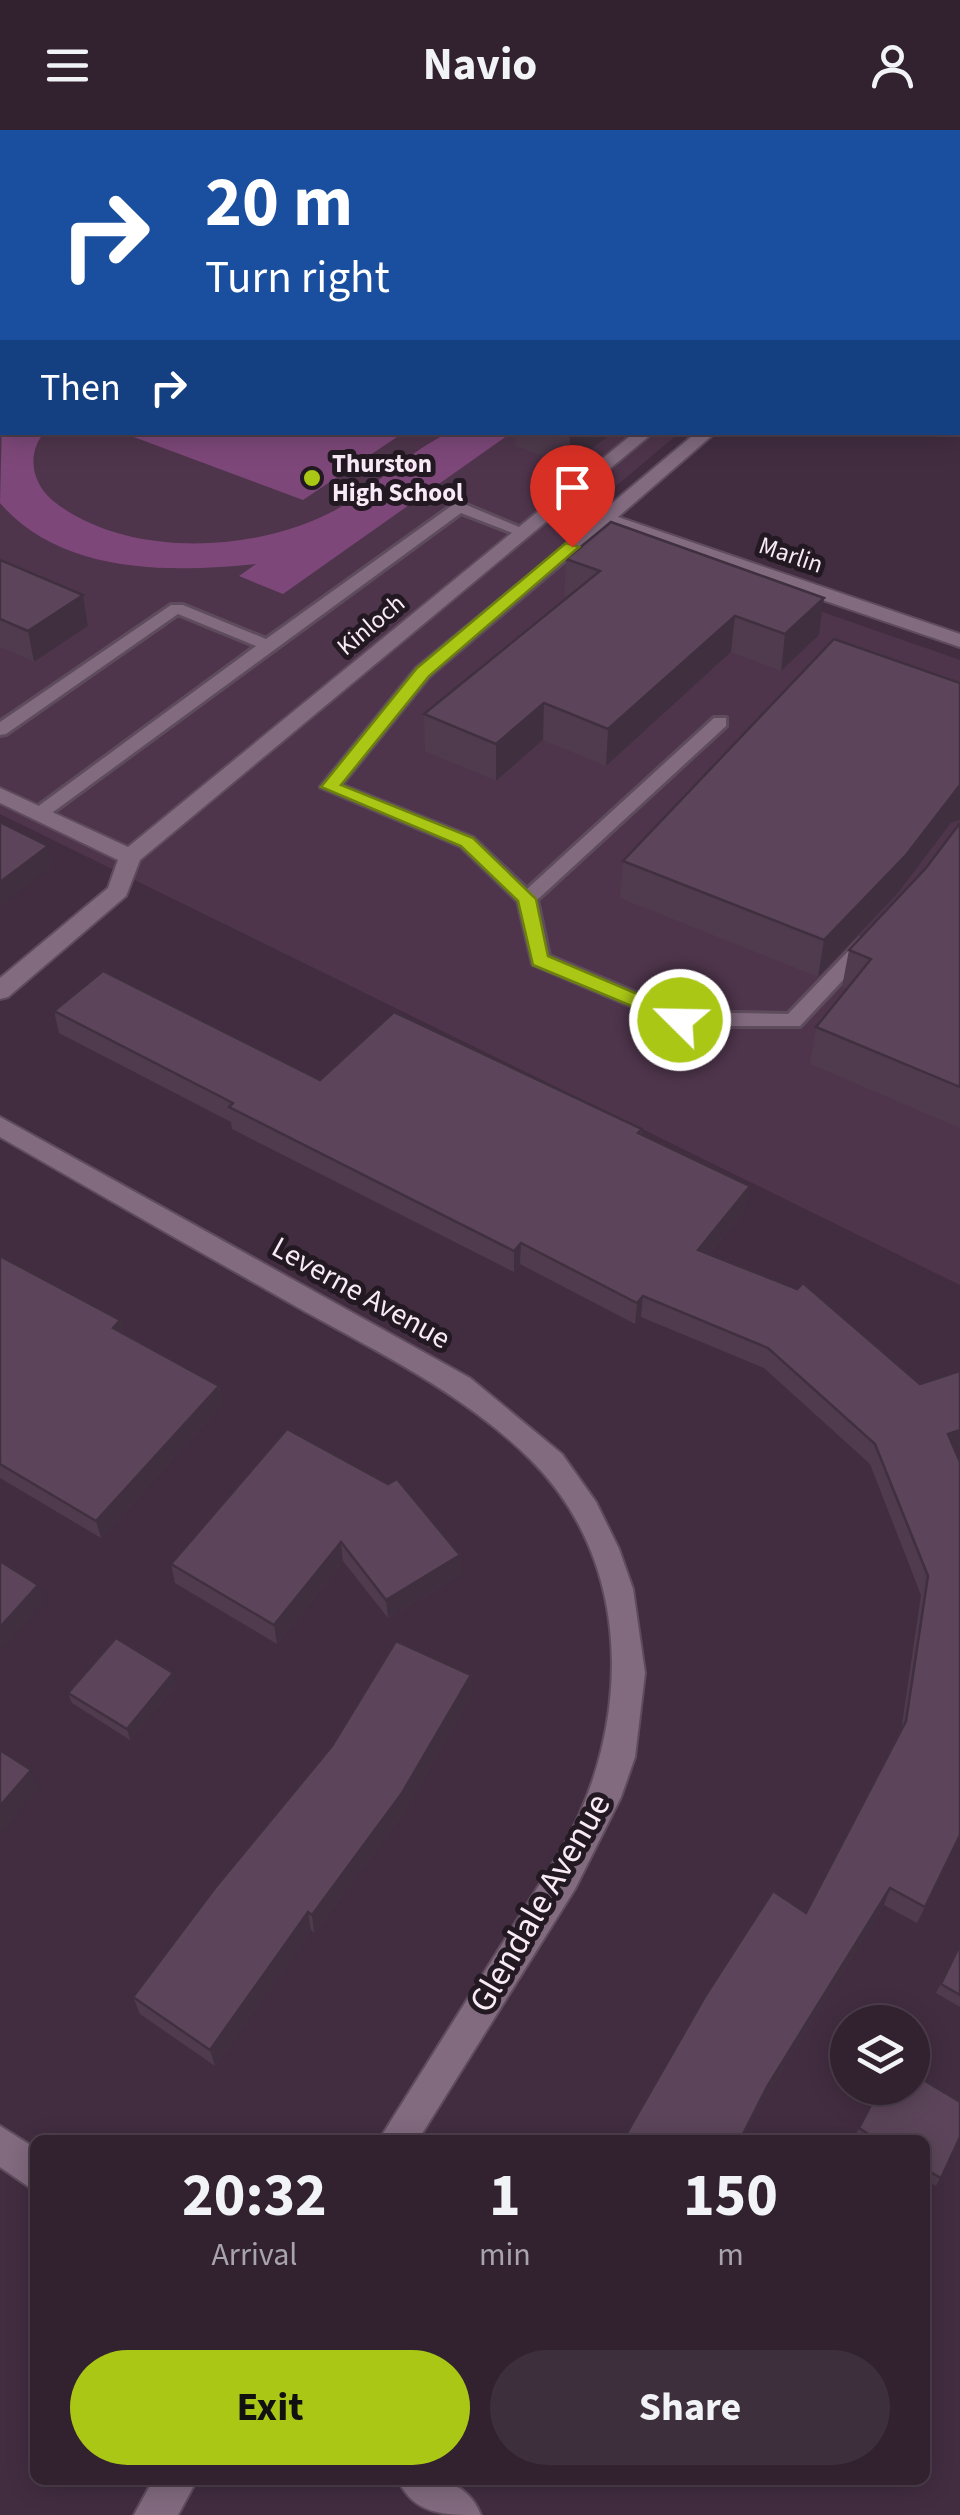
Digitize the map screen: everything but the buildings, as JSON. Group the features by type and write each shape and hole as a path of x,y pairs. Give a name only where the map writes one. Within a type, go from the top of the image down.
{"street":[{"name":"Kinloch","path":"130,857 642,435"},
{"path":"605,519 704,435"},
{"name":"Marlin","path":"605,519 960,641"},
{"path":"0,795 130,857 118,891 0,991"},
{"name":"Leverne Avenue","path":"0,1126 460,1386 519,1431 560,1473 593,1522 620,1589"},
{"name":"Glendale Avenue","path":"399,2135 568,1868 605,1797 625,1733 631,1668 620,1589"},
{"path":"0,2144 30,2168"},
{"path":"154,2515 174,2485"},
{"path":"424,2485 462,2515"}],"lane":[{"path":"40,814 459,507 523,532"},
{"path":"605,519 423,672 330,787 467,842 527,899 540,960 680,1020 793,1021 882,926"},
{"path":"0,730 177,608 268,645"},
{"path":"527,899 720,722"}],"shaded area":[{"path":"0,435 677,435 571,524 960,660 960,1285 0,814"},
{"path":"2,435 43,435 34,458 40,485 52,500 83,520 119,534 159,541 240,540 317,519 349,502 446,435 508,435 283,594 239,576 256,564 153,567 85,556 54,544 25,526 0,503"},
{"path":"128,435 400,435 303,500"}],"place":[{"name":"Thurston High School","path":"312,478"}],"route":[{"path":"572,547 423,672 330,787 467,842 527,899 540,960 680,1020"}]}
